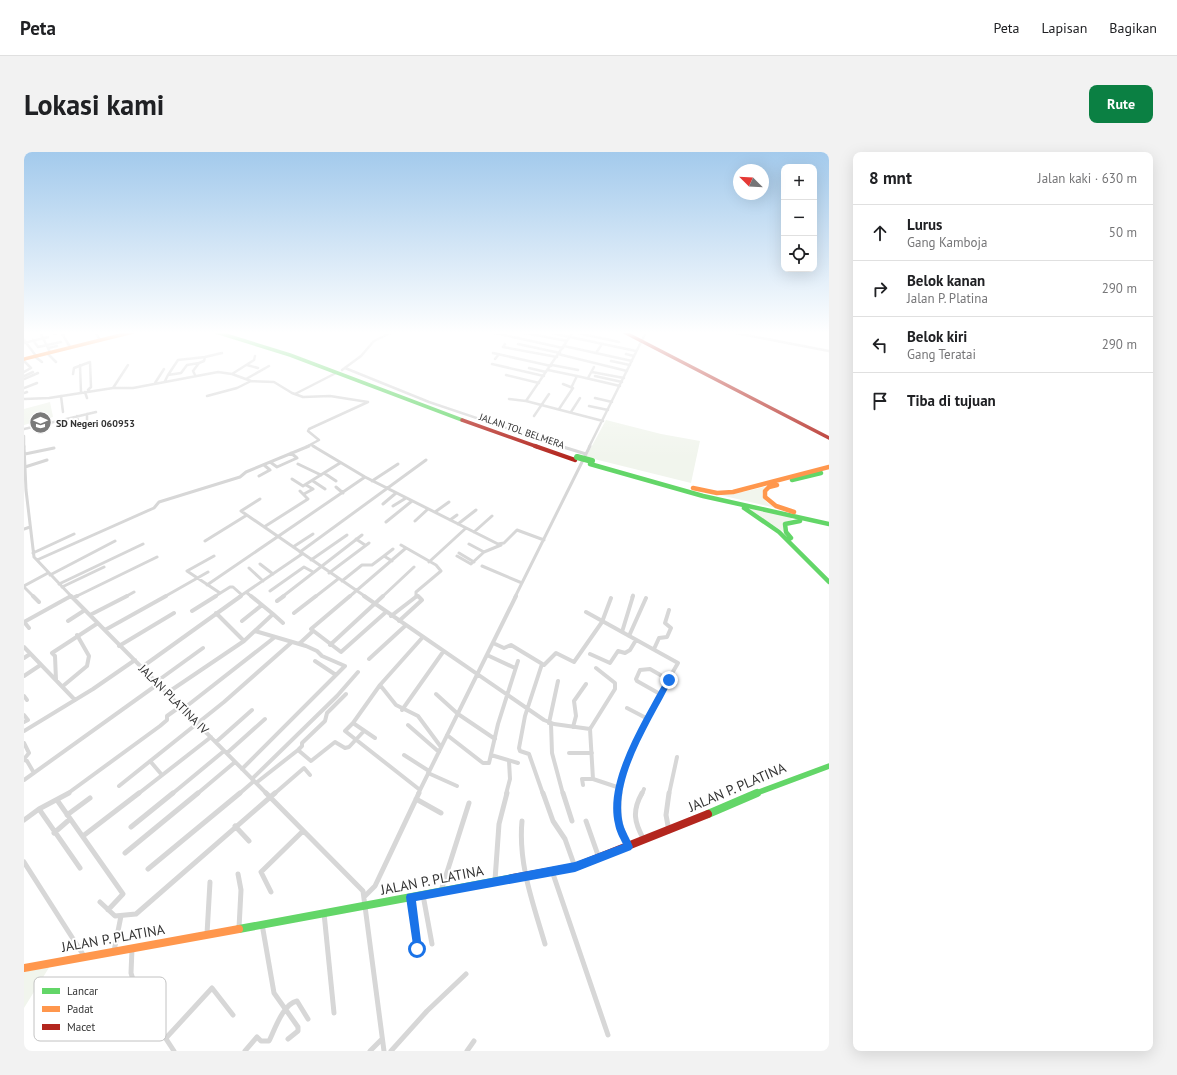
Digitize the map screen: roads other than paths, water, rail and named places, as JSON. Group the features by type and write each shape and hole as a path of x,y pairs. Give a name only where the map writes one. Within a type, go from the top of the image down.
{"main road":[{"name":"JALAN TOL BELMERA","path":"342,374 485,429 576,458"},
{"name":"JALAN TOL BELMERA","path":"346,374 481,425 591,463 703,496 812,519 829,520"},
{"path":"706,374 829,438"},
{"name":"JALAN TOL BELMERA","path":"591,463 829,524"},
{"path":"681,486 719,492 739,491 806,471 829,467"},
{"path":"812,519 776,506 767,500 764,494 768,487 829,471"},
{"path":"703,496 746,509 768,522 829,582"},
{"path":"812,519 788,522 785,524 786,532 829,577"},
{"name":"JALAN P. PLATINA","path":"24,968 114,950 423,895 495,880 575,867 599,859 668,831 774,784 829,766"}],"street":[{"path":"24,379 36,374"},
{"path":"80,374 82,392 87,398"},
{"path":"82,392 89,390 91,387 90,374"},
{"path":"113,388 122,374"},
{"path":"155,383 161,374"},
{"path":"165,381 168,375 175,374"},
{"path":"24,399 61,396 113,388 133,388 203,374"},
{"path":"36,560 117,523 152,509 159,502 240,477 264,464 319,441 308,431 309,428 368,402 336,396 307,398 295,394 274,382 251,381 232,374"},
{"path":"246,379 255,374"},
{"path":"295,394 334,374"},
{"path":"356,374 510,430 586,454"},
{"path":"526,401 544,376 535,374"},
{"path":"565,374 621,384"},
{"path":"588,378 591,374"},
{"path":"602,374 624,378"},
{"path":"384,1051 365,896 375,886 441,747 626,374"},
{"path":"506,375 539,383"},
{"path":"559,410 577,376"},
{"path":"595,376 621,384"},
{"path":"207,396 229,389 241,388 251,381"},
{"path":"26,392 24,389 37,383"},
{"path":"563,384 572,386"},
{"path":"534,416 543,405 549,394"},
{"path":"61,396 63,412"},
{"path":"571,412 580,398"},
{"path":"595,398 612,402"},
{"path":"509,399 526,401 603,421"},
{"path":"589,406 608,410"},
{"path":"24,429 96,412"},
{"path":"87,423 88,414"},
{"path":"77,416 79,426"},
{"name":"JALAN PLATINA IV","path":"24,436 25,473 29,517 33,553 36,560 119,646 142,667 363,891 365,896"},
{"path":"312,444 340,463 372,481 501,544"},
{"path":"25,454 54,448"},
{"path":"270,462 277,467 297,458 292,453"},
{"path":"25,464 47,460"},
{"path":"142,667 273,574 386,488 426,460"},
{"path":"306,485 340,463"},
{"path":"259,476 270,470 264,464"},
{"path":"298,464 320,475"},
{"path":"372,481 398,464"},
{"path":"324,473 336,481"},
{"path":"207,585 365,477"},
{"path":"292,479 303,486 306,485 313,489 304,494"},
{"path":"313,481 325,489"},
{"path":"336,487 343,493"},
{"path":"264,527 308,499 300,491"},
{"path":"383,504 396,493"},
{"path":"393,506 406,498"},
{"path":"260,499 241,511 422,638 527,709 550,723 590,729"},
{"path":"386,522 412,501"},
{"path":"435,512 449,502"},
{"path":"415,521 428,509"},
{"path":"458,524 476,510"},
{"path":"205,541 247,515"},
{"path":"450,520 457,515"},
{"path":"474,532 492,516"},
{"path":"24,519 29,517"},
{"path":"24,529 30,527"},
{"path":"429,562 466,528"},
{"path":"458,555 469,564 474,562 484,552 504,543 517,530 544,540"},
{"path":"33,553 74,534"},
{"path":"293,547 313,534"},
{"path":"311,560 347,535"},
{"path":"277,601 362,535"},
{"path":"330,574 367,544 356,539"},
{"path":"39,602 24,587 115,542"},
{"path":"61,585 143,544"},
{"path":"468,544 484,552"},
{"path":"392,616 417,595 416,592 441,572 441,570 401,545"},
{"path":"298,644 313,631 311,629 357,592 406,548"},
{"path":"342,581 362,565 372,565 393,549"},
{"path":"214,556 187,570 197,579 220,593"},
{"path":"384,556 392,561"},
{"path":"29,628 25,623 72,597 157,557"},
{"path":"260,564 273,574"},
{"path":"482,566 522,584"},
{"path":"61,585 104,567"},
{"path":"270,591 304,567 314,572"},
{"path":"330,645 375,605 414,567"},
{"path":"249,568 263,580"},
{"path":"105,630 208,572"},
{"path":"294,613 338,578"},
{"path":"192,612 231,586 262,605 283,623"},
{"path":"90,615 134,592"},
{"path":"399,621 422,600 417,595"},
{"path":"622,632 633,595"},
{"path":"493,643 504,648 512,645 546,665 556,653 573,662 576,661 602,622 611,598"},
{"path":"629,636 646,598"},
{"path":"242,621 262,605"},
{"path":"68,621 85,610"},
{"path":"654,649 659,638 667,637 670,632 671,628 665,623 669,610"},
{"path":"313,631 330,645 340,652 343,652 386,612"},
{"path":"586,612 678,663 660,694 626,764 620,788 618,806 619,824 628,847"},
{"path":"119,646 174,613"},
{"path":"216,613 244,641"},
{"path":"167,693 244,641 273,614"},
{"path":"56,680 55,656 52,653 77,635 98,623"},
{"path":"369,660 405,626"},
{"path":"242,769 345,666 322,656 317,651 255,631"},
{"path":"63,686 87,666 89,656 77,635"},
{"path":"24,820 39,809 57,800 160,726 166,720 167,716 182,708 275,637"},
{"path":"420,790 345,731 353,723 380,685 422,638"},
{"path":"590,654 610,663 618,652 625,653 636,640"},
{"path":"119,786 198,724 292,642"},
{"path":"24,647 39,666 63,686 75,700"},
{"path":"24,780 203,648"},
{"path":"402,710 443,652"},
{"path":"24,658 30,654"},
{"path":"487,655 515,668"},
{"path":"24,731 75,700 135,660"},
{"path":"315,661 336,675"},
{"path":"447,735 485,764 489,763 507,695 518,661"},
{"path":"542,664 527,709 519,748 520,750 529,754 553,821 565,839 575,867"},
{"path":"24,676 39,666"},
{"path":"593,779 590,729 615,688 614,683 596,668"},
{"path":"660,694 637,682 636,679 640,670 650,669 669,680"},
{"path":"254,781 337,696 358,672"},
{"path":"558,681 550,723 553,760 572,821"},
{"path":"573,727 576,716 574,701 586,684"},
{"path":"380,685 390,699 402,710 418,716 424,727 441,747"},
{"path":"148,869 254,781 298,750 302,743 325,721 327,713 346,694"},
{"path":"436,694 458,714 495,739"},
{"path":"627,708 648,719"},
{"path":"216,742 252,710"},
{"path":"24,714 28,720 24,722"},
{"path":"131,827 226,752 265,719"},
{"path":"353,723 375,738"},
{"path":"408,725 439,752"},
{"path":"298,750 310,761 335,742 345,748 356,740 364,730"},
{"path":"83,836 211,737"},
{"path":"24,743 29,753 24,759 34,773"},
{"path":"569,753 592,753"},
{"path":"404,755 429,772 457,786"},
{"path":"491,755 518,763"},
{"path":"668,831 666,824 667,811 677,757"},
{"path":"150,761 162,776"},
{"path":"495,880 499,824 510,779 509,761"},
{"path":"125,853 235,762"},
{"path":"100,902 115,916 136,914 303,768 310,775"},
{"path":"583,785 582,779 593,779 620,788"},
{"path":"644,789 636,804 633,818 644,840"},
{"path":"54,833 68,817 90,798"},
{"path":"416,799 441,813"},
{"path":"57,800 123,894 108,910"},
{"path":"441,891 469,803"},
{"path":"39,809 54,833 80,868"},
{"path":"522,821 520,836 525,876 545,944"},
{"path":"586,821 599,859"},
{"path":"235,826 249,841"},
{"path":"271,892 261,872 303,831"},
{"path":"24,862 84,956"},
{"path":"552,871 608,1035"},
{"path":"238,874 241,890 239,928"},
{"path":"207,934 210,882"},
{"path":"423,895 432,944"},
{"path":"410,897 417,949"},
{"path":"324,913 334,1013"},
{"path":"114,950 121,916"},
{"path":"262,924 274,993 298,1026 298,1030 288,1040"},
{"path":"132,948 133,977"},
{"path":"391,1051 427,1011 466,974"},
{"path":"174,1051 166,1038 212,988 233,1015"},
{"path":"246,1051 257,1037 261,1041 269,1041 285,1010 293,1002 297,1001 308,1019"},
{"path":"370,1051 382,1039"},
{"path":"467,1051 474,1041"}],"place":[{"name":"SD Negeri 060953","path":"41,423"}]}
